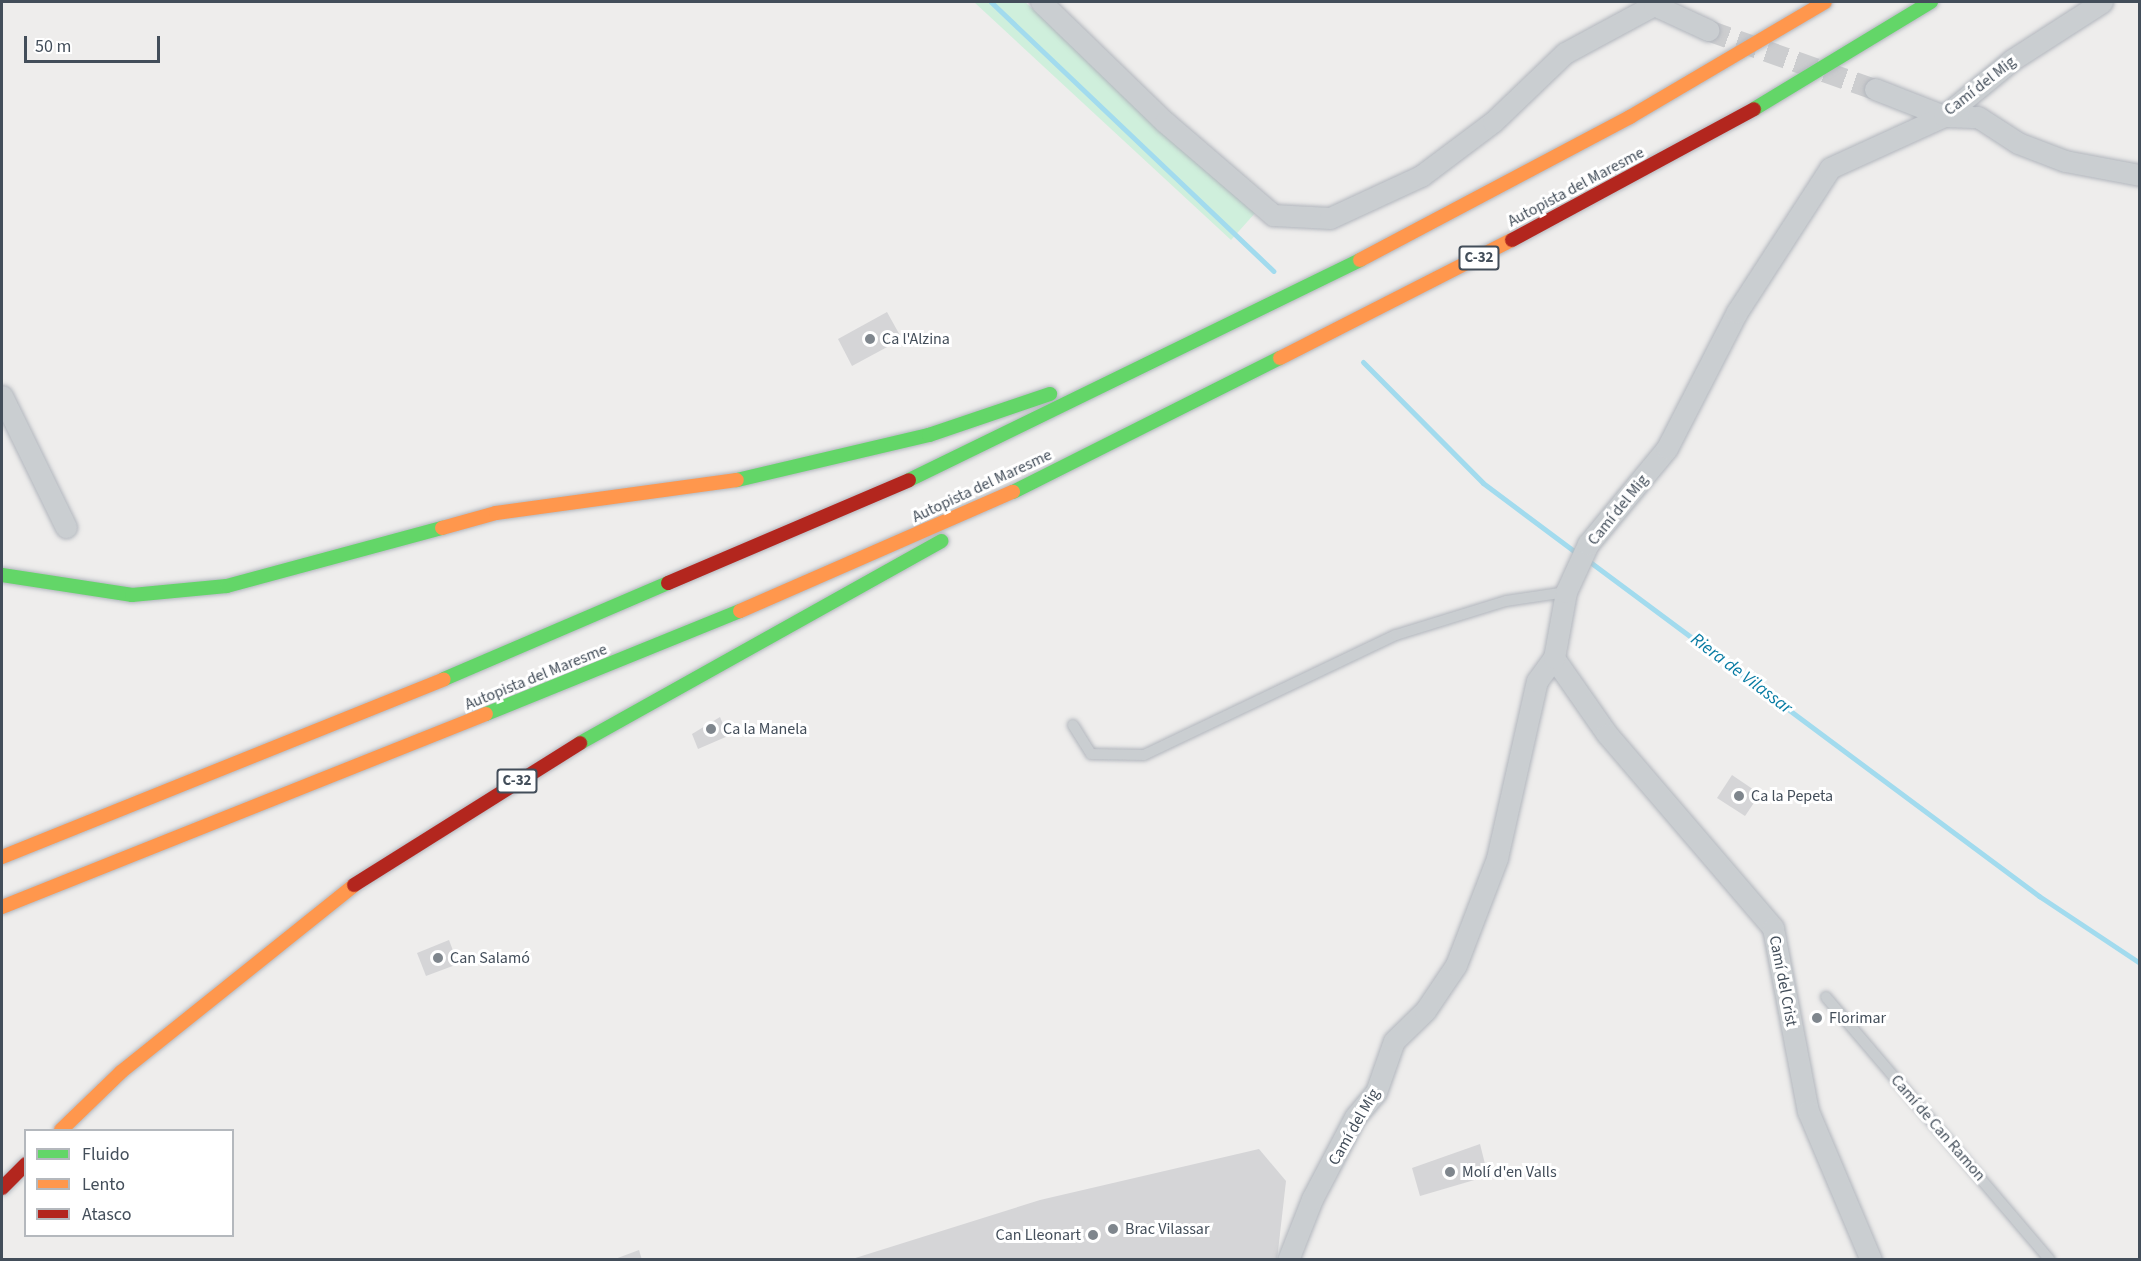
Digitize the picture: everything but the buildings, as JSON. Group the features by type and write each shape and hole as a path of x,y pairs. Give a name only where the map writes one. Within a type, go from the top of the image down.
{"highway":[{"name":"Autopista del Maresme","path":"2,857 373,710 927,472 1186,350 1630,117 1825,2"},
{"name":"Autopista del Maresme","path":"2,907 712,624 1014,491 1464,265 1734,121 1931,2"},
{"path":"2,575 132,595 227,586 496,513 745,479 929,435 1186,350"},
{"name":"C-32","path":"62,1129 121,1072 321,908 448,821 704,670 914,560 1014,491"},
{"path":"2,1188 24,1166"}],"street":[{"name":"Camí del Mig","path":"1288,1260 1312,1199 1355,1117 1376,1092 1394,1041 1425,1011 1456,965 1497,858 1537,681 1554,658 1566,592 1588,544 1666,448 1737,312 1830,168 1944,116 2012,60 2102,2"},
{"path":"1045,3 1164,122 1273,215 1330,218 1421,176 1493,122 1564,53 1654,5 1708,30"},
{"path":"1875,89 1944,116 1978,117 2018,143 2065,162 2139,175"},
{"path":"2,396 66,527"},
{"name":"Camí del Crist","path":"1554,658 1606,734 1773,928 1808,1112 1871,1260"}],"lane":[{"path":"1072,724 1091,754 1143,755 1396,635 1506,601 1566,592"},
{"name":"Camí de Can Ramon","path":"1826,997 2050,1260"}],"green space":[{"path":"974,2 1025,2 1256,212 1231,240"}],"waterway":[{"path":"991,2 1273,271"},
{"name":"Riera de Vilassar","path":"1363,362 1483,483 1578,554"},
{"name":"Riera de Vilassar","path":"1586,559 2039,896 2140,963"}],"tunnel":[{"path":"1708,30 1875,89"}],"traffic: fast":[{"path":"1754,109 1931,2"},
{"path":"909,480 1360,260"},
{"path":"1013,492 1280,358"},
{"path":"737,480 929,435 1050,394"},
{"path":"2,575 132,595 227,586 442,528"},
{"path":"580,743 941,541"},
{"path":"444,679 668,583"},
{"path":"486,714 740,611"}],"traffic: slow":[{"path":"1360,260 1630,117 1825,2"},
{"path":"1280,358 1512,240"},
{"path":"442,528 496,513 737,480"},
{"path":"740,611 1013,492"},
{"path":"2,857 444,679"},
{"path":"2,907 486,714"},
{"path":"62,1129 121,1072 354,885"}],"traffic: jam":[{"path":"1512,240 1754,109"},
{"path":"668,583 909,480"},
{"path":"354,885 580,743"},
{"path":"2,1188 24,1166"}],"place":[{"name":"Ca l'Alzina","path":"870,339"},
{"name":"Ca la Manela","path":"711,729"},
{"name":"Ca la Pepeta","path":"1739,796"},
{"name":"Can Salamó","path":"438,958"},
{"name":"Florimar","path":"1817,1018"},
{"name":"Molí d'en Valls","path":"1450,1172"},
{"name":"Brac Vilassar","path":"1113,1229"},
{"name":"Can Lleonart","path":"1093,1235"}]}
